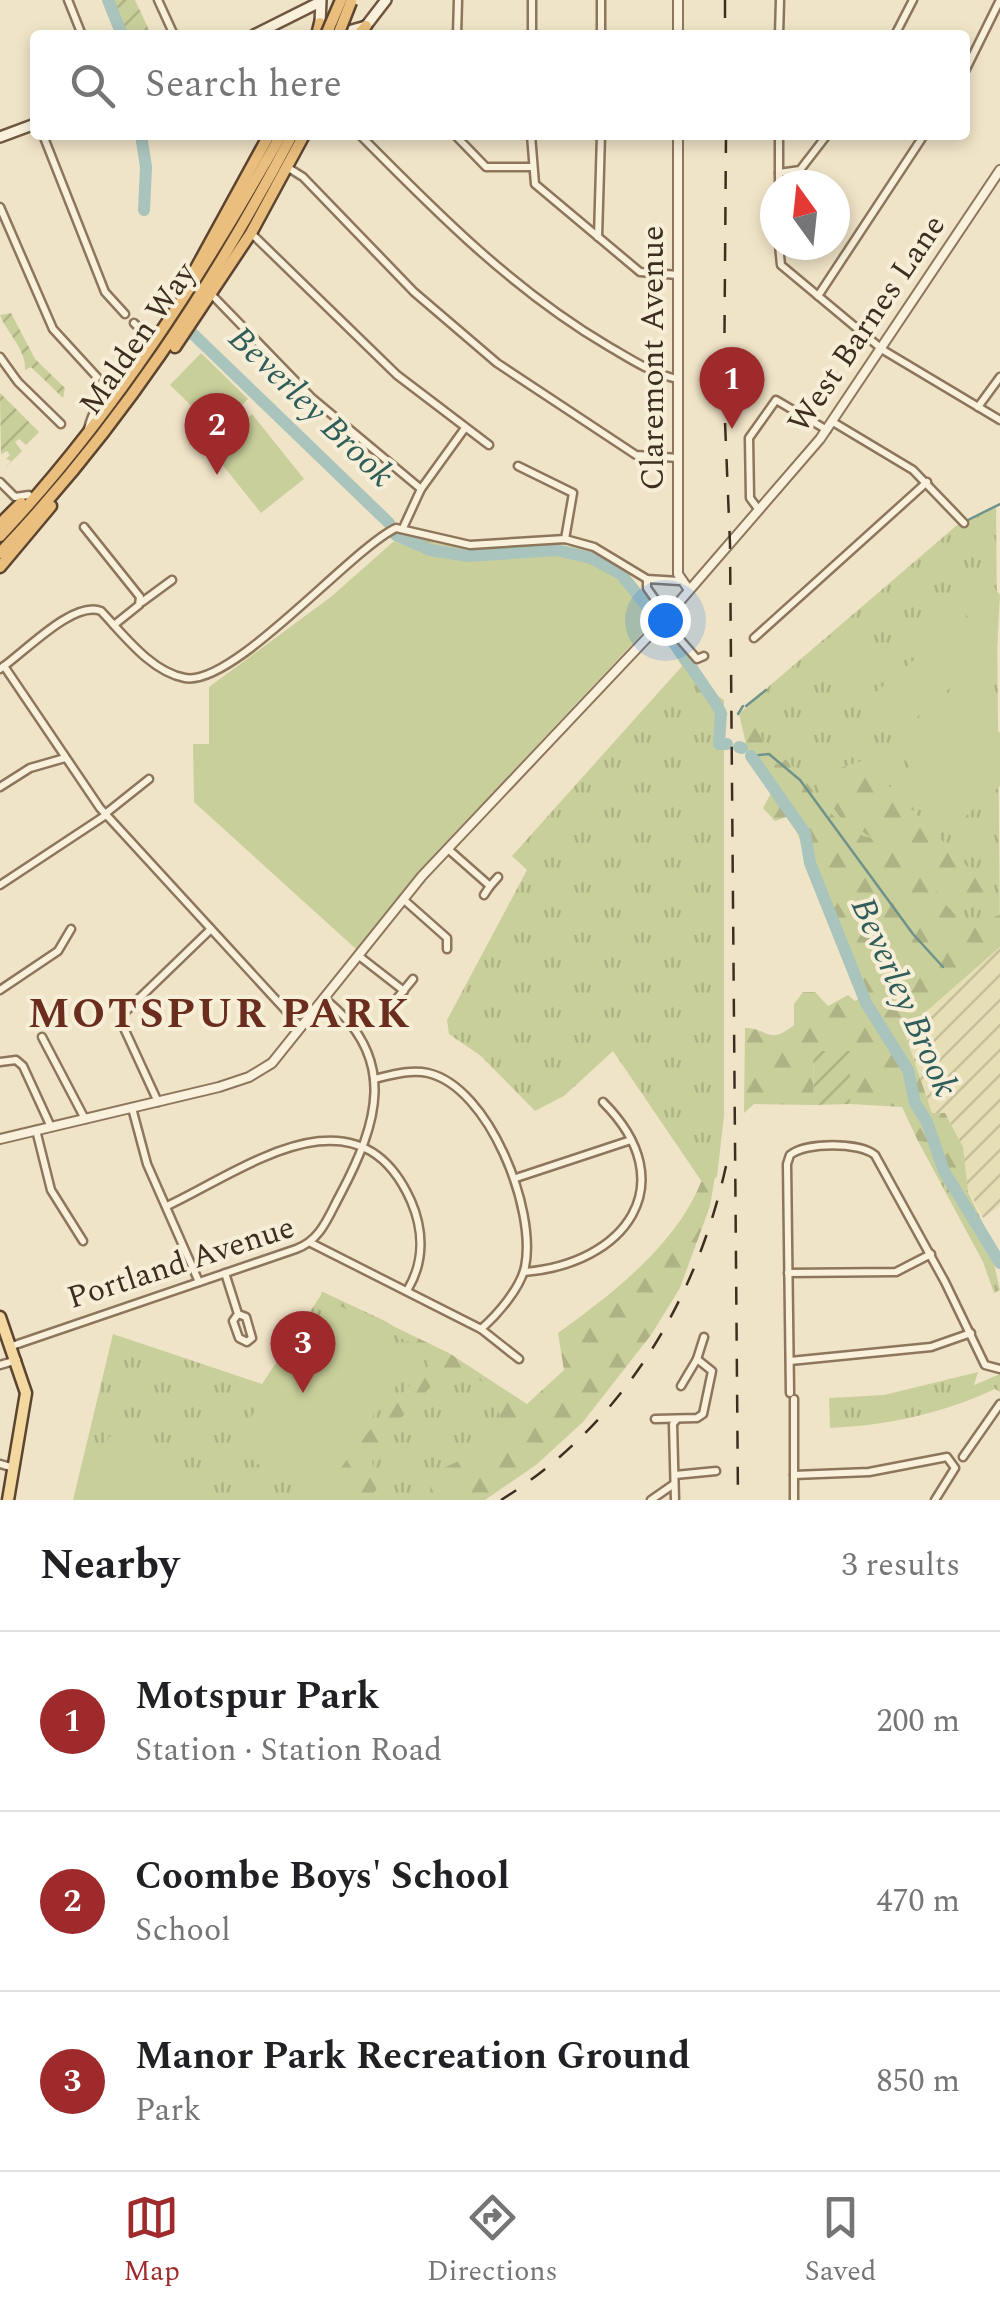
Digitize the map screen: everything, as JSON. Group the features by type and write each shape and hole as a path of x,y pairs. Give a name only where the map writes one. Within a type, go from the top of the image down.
{"highway":[{"path":"329,30 348,0"},
{"path":"339,30 348,0"},
{"path":"163,329 266,140"},
{"name":"Malden Way","path":"0,536 62,464 163,329 250,203 278,140"},
{"name":"Malden Way","path":"0,553 73,472 150,373 289,140"},
{"path":"150,373 212,295 301,140"},
{"path":"0,524 62,464"},
{"path":"0,567 73,472"}],"main road":[{"path":"265,30 302,14 320,1"},
{"path":"318,26 320,1"},
{"path":"363,30 386,1"},
{"path":"302,14 318,26"},
{"path":"0,136 30,126"},
{"path":"0,1317 17,1360 26,1402 8,1500"}],"street":[{"path":"68,0 80,30"},
{"path":"158,0 172,30"},
{"path":"458,0 458,30"},
{"path":"532,0 532,30"},
{"path":"601,0 601,30"},
{"path":"678,0 678,30"},
{"path":"780,0 780,30"},
{"path":"897,30 912,0"},
{"path":"970,61 1000,0"},
{"path":"44,140 104,288 125,314"},
{"path":"365,140 469,244 524,290 626,357 678,379"},
{"path":"460,140 486,167 531,167"},
{"path":"532,140 532,182 644,274 678,276"},
{"path":"598,237 601,140"},
{"name":"Claremont Avenue","path":"678,140 680,582"},
{"path":"779,140 780,170"},
{"path":"800,170 823,140"},
{"path":"818,296 921,140"},
{"path":"287,168 302,177 440,316 508,371 636,454 678,458"},
{"name":"West Barnes Lane","path":"664,620 830,426 1000,170"},
{"path":"0,206 53,329 98,377"},
{"path":"251,233 388,367 490,445"},
{"path":"781,260 781,265 883,350 1000,420"},
{"path":"212,295 312,398 421,489"},
{"path":"134,323 146,335"},
{"name":"Malden Way","path":"88,430 96,402 146,335 163,329"},
{"path":"0,357 18,382 61,424"},
{"path":"978,407 1000,377"},
{"path":"760,511 750,498 749,438 776,400 887,452 927,482 964,523"},
{"path":"302,1028 106,815 2,668 80,609 95,609 168,671 184,678 202,677 288,617 398,529 465,428"},
{"path":"518,466 573,493 566,540"},
{"path":"0,482 15,497 29,494"},
{"path":"754,638 927,482"},
{"path":"84,527 140,602"},
{"path":"398,529 470,545 566,540 594,547 647,579 680,582 689,590"},
{"path":"647,579 647,588 664,620 697,659 704,656"},
{"path":"114,625 172,580"},
{"path":"0,1138 158,1102 257,1074 302,1028 448,849 664,620"},
{"path":"0,787 30,768 65,758"},
{"path":"0,884 106,815 149,779"},
{"path":"448,849 490,886"},
{"path":"484,895 498,877"},
{"path":"403,900 447,938 447,949"},
{"path":"0,990 58,952 71,930"},
{"path":"158,1102 124,1026 123,1014 211,930"},
{"path":"359,956 404,991"},
{"path":"394,1002 412,978"},
{"path":"310,1243 364,1150 373,1120 374,1079 358,1033 324,999"},
{"path":"42,1037 85,1119"},
{"path":"0,1062 16,1060 24,1066 50,1127"},
{"path":"374,1079 412,1072 440,1078 488,1126 516,1178 525,1228 524,1272 481,1330"},
{"path":"524,1272 586,1256 630,1220 644,1190 631,1140 602,1102"},
{"path":"132,1108 145,1157 199,1282"},
{"path":"36,1130 51,1190 82,1241"},
{"path":"166,1206 293,1143 325,1140 364,1150 401,1183 414,1209 420,1260 408,1290"},
{"path":"516,1178 631,1140"},
{"path":"794,1500 788,1273 790,1155 802,1148 862,1148 872,1152 930,1254 988,1369 1000,1369"},
{"name":"Portland Avenue","path":"12,1346 310,1243 481,1330 518,1359"},
{"path":"788,1273 896,1272 930,1254"},
{"path":"225,1273 238,1314"},
{"path":"790,1360 931,1348 971,1334"},
{"path":"681,1386 697,1360 704,1338"},
{"path":"0,1364 17,1360"},
{"path":"655,1419 697,1418 704,1412 712,1371 697,1360"},
{"path":"963,1457 1000,1404"},
{"path":"675,1500 673,1424 677,1419"},
{"path":"794,1475 870,1472 944,1457 955,1464 935,1500"},
{"path":"0,1464 15,1469"},
{"path":"651,1500 674,1479 716,1470"}],"shaded area":[{"path":"1000,947 1000,1206 983,1218 964,1182 963,1147 945,1113 932,1113 904,1031"}],"green space":[{"path":"111,0 135,0 149,30 122,30"},
{"path":"11,313 35,359 65,388 63,398 31,367 25,370 23,355 0,315"},
{"path":"201,353 248,399 217,431 170,385"},
{"path":"0,393 39,432 26,445 19,439 15,442 22,451 4,469 11,461 6,459 10,455 7,451 1,454"},
{"path":"252,414 304,479 261,513 209,448"},
{"path":"996,506 1000,932 881,1032 855,987 791,816 752,765 746,706 956,526"},
{"path":"405,534 445,544 481,547 573,547 602,557 630,579 660,616 653,623 553,554 468,560 393,542"},
{"path":"393,542 468,560 553,554 579,558 617,575 653,622 429,860 356,949 194,802 193,744 209,744 209,687 332,596"},
{"path":"988,581 1000,595 997,651 958,606"},
{"path":"955,609 994,654 965,680 925,635"},
{"path":"848,621 876,654 842,682 815,650"},
{"path":"670,633 713,693 724,700 723,749 716,748 711,711 665,640"},
{"path":"927,649 956,683 894,737 864,702"},
{"path":"683,665 712,710 724,747 724,1116 717,1177 702,1182 613,1051 564,1096 535,1111 481,1056 449,1034 447,1020 527,870 512,856"},
{"path":"960,686 992,723 924,782 892,745"},
{"path":"745,708 756,715 754,726 778,765 786,760 846,827 872,838 840,817 818,787 830,771 864,760 990,890 990,898 966,903 928,887 966,925 1000,915 1000,947 904,1031 932,1113 945,1113 963,1147 968,1192 957,1199 951,1195 950,1178 934,1143 918,1141 902,1107 850,1104 849,1051 813,1051 814,1105 754,1104 744,1113 745,1028 773,1035 785,1031 794,1025 794,1004 803,992 815,992 828,1006 848,995 855,1001 862,997 800,837 786,817 775,821 763,808 771,793 751,765 739,714"},
{"path":"994,726 1000,733 1000,786 959,822 926,785"},
{"path":"813,1051 850,1051 850,1104 814,1105"},
{"path":"918,1141 934,1143 943,1169 963,1196 968,1192 996,1250 991,1251 1000,1290 994,1293 983,1262"},
{"path":"715,1177 710,1206 680,1288 651,1335 583,1422 536,1465 485,1500 431,1500 429,1475 490,1446 501,1420 483,1383 468,1372 447,1370 397,1422 372,1462 380,1484 369,1500 323,1500 356,1447 428,1366 424,1352 414,1345 340,1306 319,1300 322,1292 449,1353 527,1404 564,1370 558,1333 640,1266 676,1227 701,1182"},
{"path":"323,1292 385,1321 527,1408 475,1500 73,1500 113,1334 262,1384"},
{"path":"334,1309 412,1363 379,1411 375,1409 370,1426 314,1500 234,1448 268,1387 305,1350"},
{"path":"978,1372 974,1385 1000,1374 1000,1392 995,1389 914,1417 830,1428 829,1398 884,1395"},
{"path":"109,1436 151,1453 132,1500 82,1500"},
{"path":"152,1470 195,1486 189,1500 141,1500"}],"waterway":[{"name":"Beverley Brook","path":"108,0 120,30"},
{"name":"Beverley Brook","path":"142,140 146,167 144,210"},
{"name":"Beverley Brook","path":"192,333 389,523"},
{"path":"968,520 1000,504"},
{"name":"Beverley Brook","path":"396,535 430,550 468,556 556,550 591,558 621,574 657,619"},
{"name":"Beverley Brook","path":"664,628 721,713 719,744 727,744"},
{"path":"746,706 766,690"},
{"path":"738,714 743,706"},
{"name":"Beverley Brook","path":"721,714 726,714"},
{"path":"751,756 769,754 800,780 913,934 943,967"},
{"name":"Beverley Brook","path":"751,756 805,833 810,863 866,1003 908,1070 915,1103 927,1122 944,1171 1000,1263"}],"railway":[{"path":"725,0 725,30"},
{"path":"726,140 724,397 730,544 738,1500"},
{"path":"501,1500 544,1470 583,1435 648,1356 695,1265 726,1166"}],"place":[{"name":"Motspur Park","path":"732,429"},
{"name":"Coombe Boys' School","path":"217,475"},
{"name":"Manor Park Recreation Ground","path":"303,1393"}],"district":[{"name":"MOTSPUR PARK","path":"220,1014"}]}
